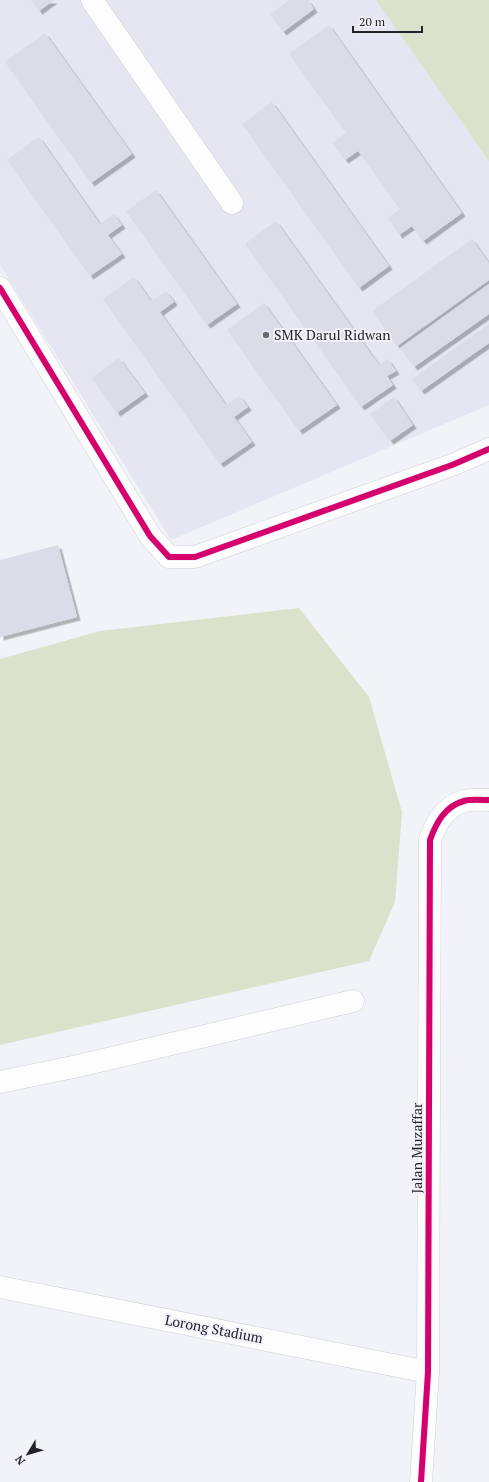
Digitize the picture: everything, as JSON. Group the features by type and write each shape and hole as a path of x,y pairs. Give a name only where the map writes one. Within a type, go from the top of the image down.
{"street":[{"path":"92,0 232,203"},
{"path":"0,288 150,536 169,557 195,558 452,465 489,449"},
{"name":"Jalan Muzaffar","path":"421,1482 428,1372 430,840 441,816 454,804 465,800 489,800"},
{"path":"0,1082 78,1066 353,1001"},
{"name":"Lorong Stadium","path":"0,1287 428,1372"}],"shaded area":[{"name":"SMK Darul Ridwan","path":"0,0 489,0 489,405 171,540 0,265"}],"green space":[{"path":"376,0 489,0 489,161"},
{"path":"299,608 369,697 402,812 395,902 369,961 0,1045 0,659 100,631"}],"building":[{"path":"31,0 54,0 39,11"},
{"path":"290,0 308,0 314,9 283,32 270,14"},
{"path":"329,25 462,213 423,241 412,226 399,235 388,218 400,209 358,151 345,160 332,143 346,133 289,54"},
{"path":"45,33 132,154 91,183 5,62"},
{"path":"272,102 389,266 359,288 242,124"},
{"path":"39,137 100,224 114,214 122,225 108,235 122,254 90,276 7,160"},
{"path":"156,190 237,304 207,325 126,211"},
{"path":"276,221 379,365 388,359 396,371 387,376 393,385 361,407 245,244"},
{"path":"472,239 489,263 489,280 397,346 372,311"},
{"path":"134,277 151,301 166,291 174,302 160,312 226,405 240,396 248,407 234,417 252,442 220,464 103,299"},
{"path":"489,284 489,314 414,367 400,348"},
{"path":"264,303 337,405 299,431 227,330"},
{"path":"489,324 489,343 421,391 412,379"},
{"path":"119,358 145,393 117,413 92,378"},
{"path":"394,397 413,425 390,441 370,414"},
{"path":"58,545 77,617 0,637 0,560"}],"cycle path":[{"path":"0,288 150,536 169,557 195,557 452,465 489,449"},
{"path":"421,1482 428,1372 430,840 435,827 442,816 457,803 467,800 489,800"}],"place":[{"name":"SMK Darul Ridwan","path":"266,335"}]}
